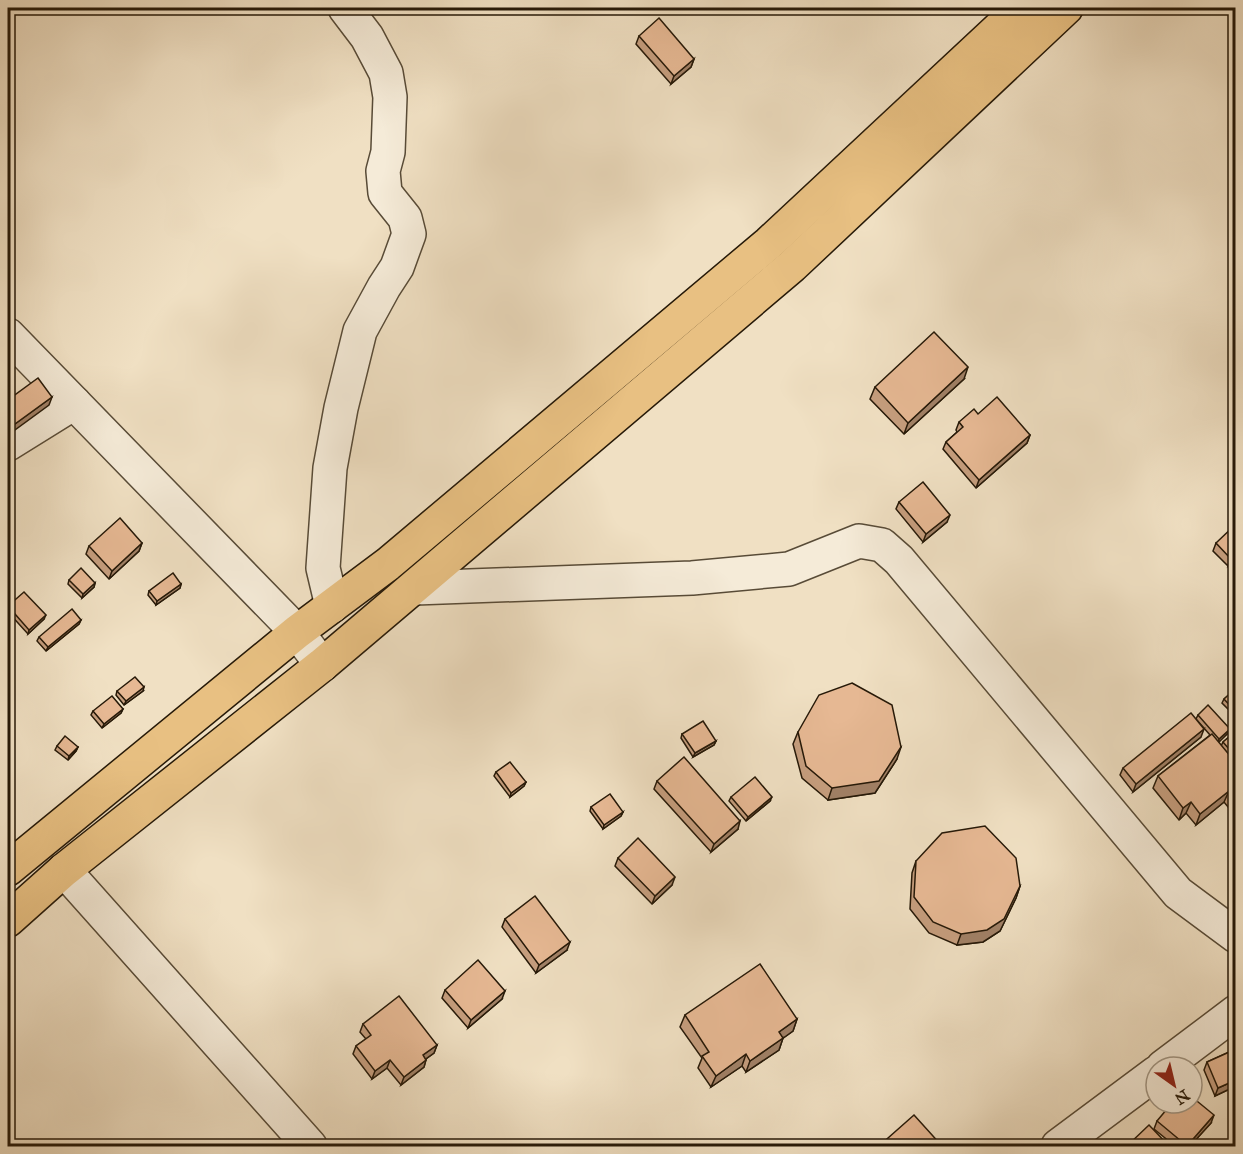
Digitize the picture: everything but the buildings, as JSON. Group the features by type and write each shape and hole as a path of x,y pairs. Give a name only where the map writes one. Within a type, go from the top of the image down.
{"main road":[{"path":"8,869 297,632 388,564 769,243 1021,8"},
{"path":"8,920 64,870 415,588 792,266 1066,8"}],"street":[{"path":"332,606 323,568 330,468 341,408 360,331 397,267 409,234 405,218 385,193 383,171 388,152 390,97 386,73 367,37 345,8"},
{"path":"8,335 297,632 322,665"},
{"path":"8,444 74,403"},
{"path":"415,588 703,578 789,569 859,541 882,544 899,560 1178,893 1236,936"},
{"path":"64,870 310,1146"},
{"path":"1179,1055 1236,1012"},
{"path":"1058,1146 1144,1081"}]}
